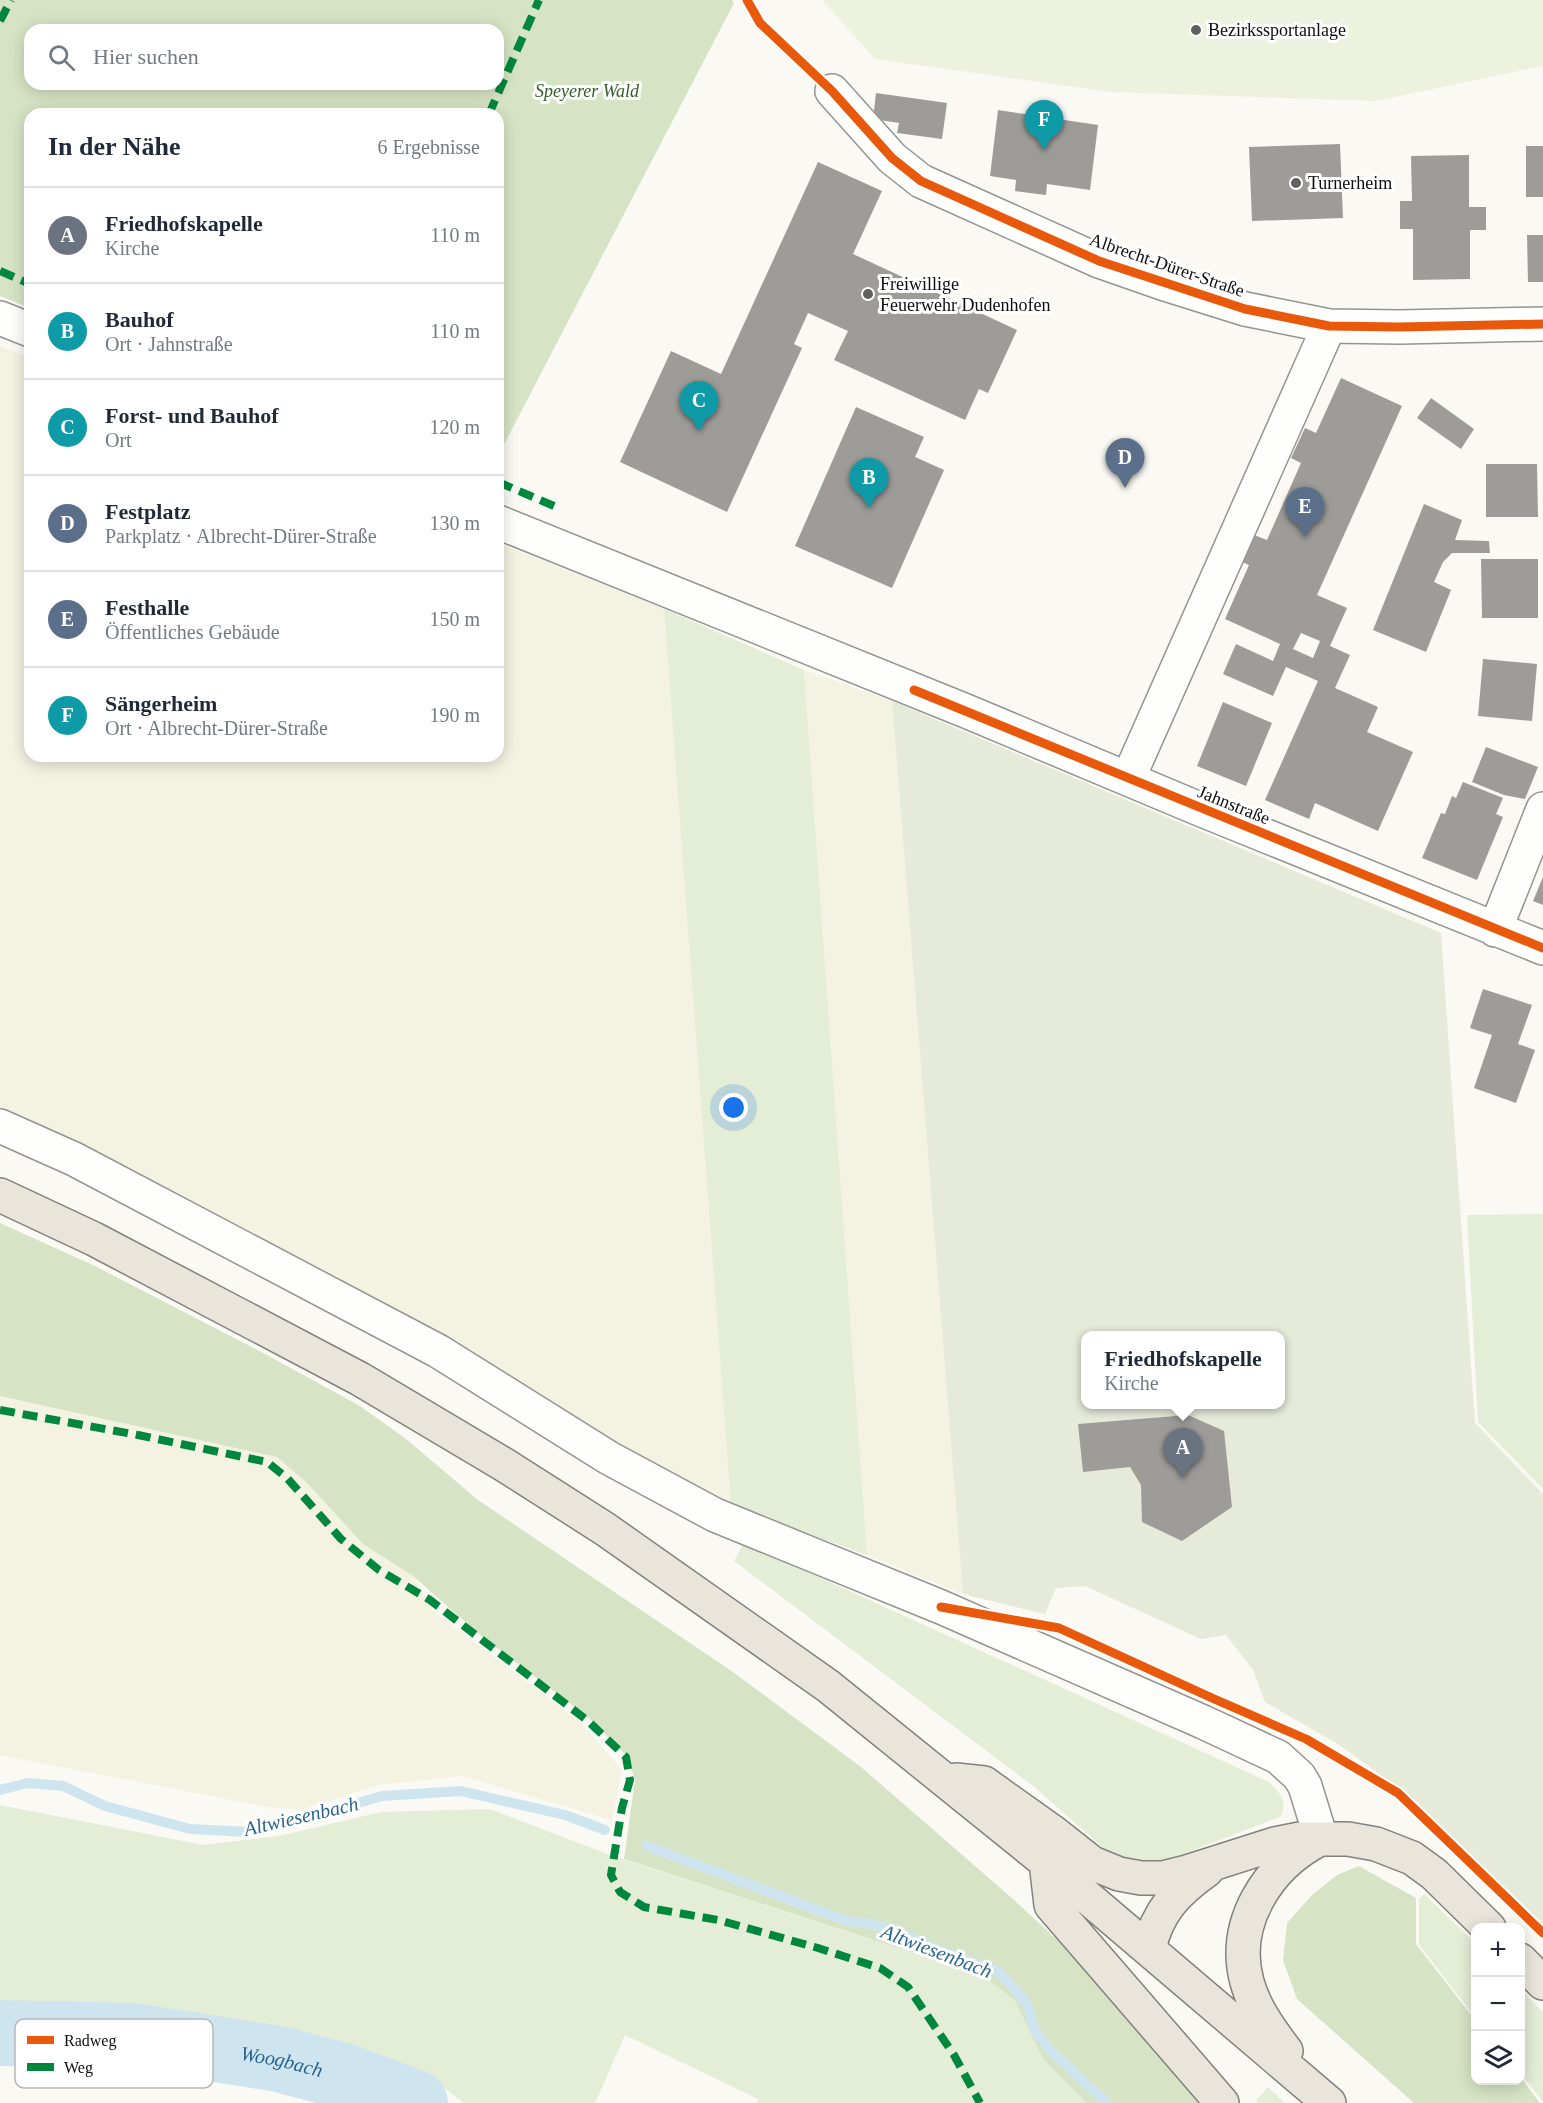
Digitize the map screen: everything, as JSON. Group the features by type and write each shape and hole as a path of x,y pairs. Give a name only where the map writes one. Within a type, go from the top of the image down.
{"main road":[{"path":"0,1195 94,1239 360,1379 503,1464 605,1529 828,1686 1046,1862 1324,2099"},
{"path":"945,1779 984,1783 1092,1863 1119,1874 1141,1878 1163,1878 1275,1844 1300,1839 1348,1839 1376,1844 1412,1858 1434,1874 1484,1923"},
{"path":"1321,1838 1301,1849 1261,1891 1248,1919 1243,1947 1247,1982 1265,2023 1324,2099"},
{"path":"1046,1862 1051,1905 1222,2103"},
{"path":"1149,1948 1155,1925 1166,1908 1188,1884 1218,1862"},
{"path":"1525,1964 1543,1983"}],"street":[{"name":"Albrecht-Dürer-Straße","path":"832,91 892,158 921,181 1099,261 1245,309 1329,326 1543,324"},
{"path":"0,318 24,328"},
{"path":"1128,779 1329,326"},
{"name":"Jahnstraße","path":"504,524 1543,948"},
{"path":"1495,930 1543,809"},
{"path":"0,1126 74,1159 438,1350 609,1458 715,1515 941,1607 1278,1757 1299,1776 1305,1786 1321,1838"}],"shaded area":[{"path":"0,346 24,356 24,762 504,762 504,545 664,609 731,1505 616,1447 0,1113"},
{"path":"804,670 892,701 963,1594 867,1555"},
{"path":"0,1396 277,1457 308,1484 363,1544 413,1576 436,1613 581,1723 622,1770 612,1820 462,1776 378,1785 303,1809 267,1807 0,1755"}],"green space":[{"name":"Speyerer Wald","path":"0,0 732,0 734,3 504,444 504,108 24,108 24,306 0,296"},
{"name":"Bezirkssportanlage","path":"822,0 1543,0 1543,66 1376,101 1110,92 875,59"},
{"path":"664,609 804,670 867,1555 731,1505"},
{"path":"892,701 1441,933 1475,1423 1543,1494 1543,1929 1399,1788 1338,1744 1265,1702 1253,1670 1226,1635 1201,1639 1085,1586 1056,1588 1045,1614 963,1594"},
{"path":"1543,1214 1543,1489 1478,1422 1467,1215"},
{"path":"0,1223 95,1266 360,1406 406,1439 478,1500 733,1672 861,1767 1013,1899 1066,1948 1208,2103 1087,2103 1043,2059 1015,2001 984,1976 624,1859 635,1780 628,1757 589,1718 479,1634 413,1576 363,1544 308,1484 277,1457 0,1396"},
{"path":"744,1543 1269,1782 1282,1798 1283,1812 1280,1817 1157,1864 1125,1859 1107,1851 1032,1785 734,1561"},
{"path":"0,1805 203,1845 279,1836 381,1812 490,1809 610,1855 984,1976 1015,2001 1043,2059 1087,2103 757,2103 758,2099 625,2035 595,2103 464,2103 442,2086 297,2044 213,2033 213,2019 81,2019 0,2013"},
{"path":"1359,1866 1416,1898 1416,1944 1471,2015 1471,2085 1525,2083 1540,2103 1414,2103 1297,1999 1283,1960 1287,1923 1312,1895 1337,1875"},
{"path":"1424,1894 1471,1939 1471,2012 1419,1945 1419,1899"},
{"path":"1525,1993 1543,2012 1543,2102 1525,2079"},
{"path":"1268,2087 1285,2103 1258,2103 1256,2101"}],"building":[{"path":"876,93 947,103 942,139 897,133 899,123 873,119"},
{"path":"998,110 1098,125 1090,190 1047,184 1046,195 1015,191 1016,180 990,176"},
{"name":"Turnerheim","path":"1340,144 1343,218 1252,221 1249,147"},
{"path":"1526,146 1543,146 1543,197 1526,197"},
{"path":"1469,155 1469,207 1486,207 1486,230 1470,230 1470,279 1413,280 1413,229 1400,229 1400,201 1412,201 1411,156"},
{"path":"818,162 882,191 853,254 1017,330 988,393 979,389 965,420 834,360 848,331 808,313 794,344 802,348 727,512 620,462 671,351 721,374"},
{"path":"1527,235 1543,235 1543,282 1528,282"},
{"path":"1341,378 1402,406 1317,595 1347,608 1330,646 1350,655 1335,688 1378,707 1367,732 1413,752 1378,831 1315,803 1309,819 1265,800 1318,681 1286,667 1273,696 1223,674 1236,644 1273,661 1280,644 1225,619 1249,565 1242,562 1254,535 1267,540 1301,463 1291,458 1305,428 1316,433","holes":["1301,633 1320,641 1313,658 1293,649"]},
{"path":"1431,398 1474,429 1461,449 1417,418"},
{"path":"856,407 924,437 915,457 944,470 892,588 795,546"},
{"path":"1486,464 1537,464 1538,517 1486,517"},
{"path":"1424,504 1462,520 1455,540 1489,541 1490,553 1452,553 1443,562 1434,582 1451,590 1426,652 1373,630"},
{"path":"1481,559 1538,559 1538,618 1482,618"},
{"path":"1483,659 1537,664 1532,721 1478,716"},
{"path":"1223,702 1272,723 1246,786 1197,766"},
{"path":"1486,747 1538,767 1525,799 1504,795 1472,782"},
{"path":"1463,782 1503,798 1496,814 1503,817 1477,880 1422,858 1441,813 1445,814 1452,796 1456,798"},
{"path":"1543,877 1543,905 1533,901"},
{"path":"1483,989 1532,1005 1518,1044 1535,1050 1516,1103 1474,1088 1492,1035 1470,1028"},
{"path":"1188,1415 1224,1431 1232,1507 1182,1541 1142,1522 1141,1485 1130,1467 1083,1472 1078,1424"}],"waterway":[{"name":"Altwiesenbach","path":"0,1790 28,1783 63,1786 105,1806 190,1829 249,1832 382,1796 461,1791 565,1815 605,1830"},
{"name":"Altwiesenbach","path":"647,1846 847,1921 894,1930 937,1949 995,1970 1015,1989 1028,2006 1034,2029 1050,2050 1107,2103"},
{"name":"Woogbach","path":"0,2033 15,2033"},
{"name":"Woogbach","path":"213,2049 279,2059 343,2076 415,2103"}],"marked path":[{"path":"0,21 11,0"},
{"path":"504,80 539,0"},
{"path":"492,108 500,90"},
{"path":"0,271 24,281"},
{"path":"504,485 554,506"},
{"path":"0,1410 138,1435 267,1462 287,1478 341,1539 379,1570 430,1600 588,1721 626,1757 630,1780 622,1808 611,1875 620,1892 644,1907 718,1920 880,1968 908,1987 954,2055 980,2103"}],"cycle path":[{"path":"747,0 760,23 832,91 892,158 921,181 1099,261 1245,309 1329,326 1543,324"},
{"path":"914,690 1543,948"},
{"path":"941,1607 1059,1628 1306,1739 1398,1793 1543,1933"}],"place":[{"name":"Bezirkssportanlage","path":"1196,30"},
{"name":"Sängerheim","path":"1044,150"},
{"name":"Turnerheim","path":"1296,183"},
{"name":"Freiwillige Feuerwehr Dudenhofen","path":"868,294"},
{"name":"Forst- und Bauhof","path":"699,431"},
{"name":"Festplatz","path":"1125,488"},
{"name":"Bauhof","path":"869,508"},
{"name":"Festhalle","path":"1305,537"},
{"name":"Friedhofskapelle","path":"1183,1478"}]}
